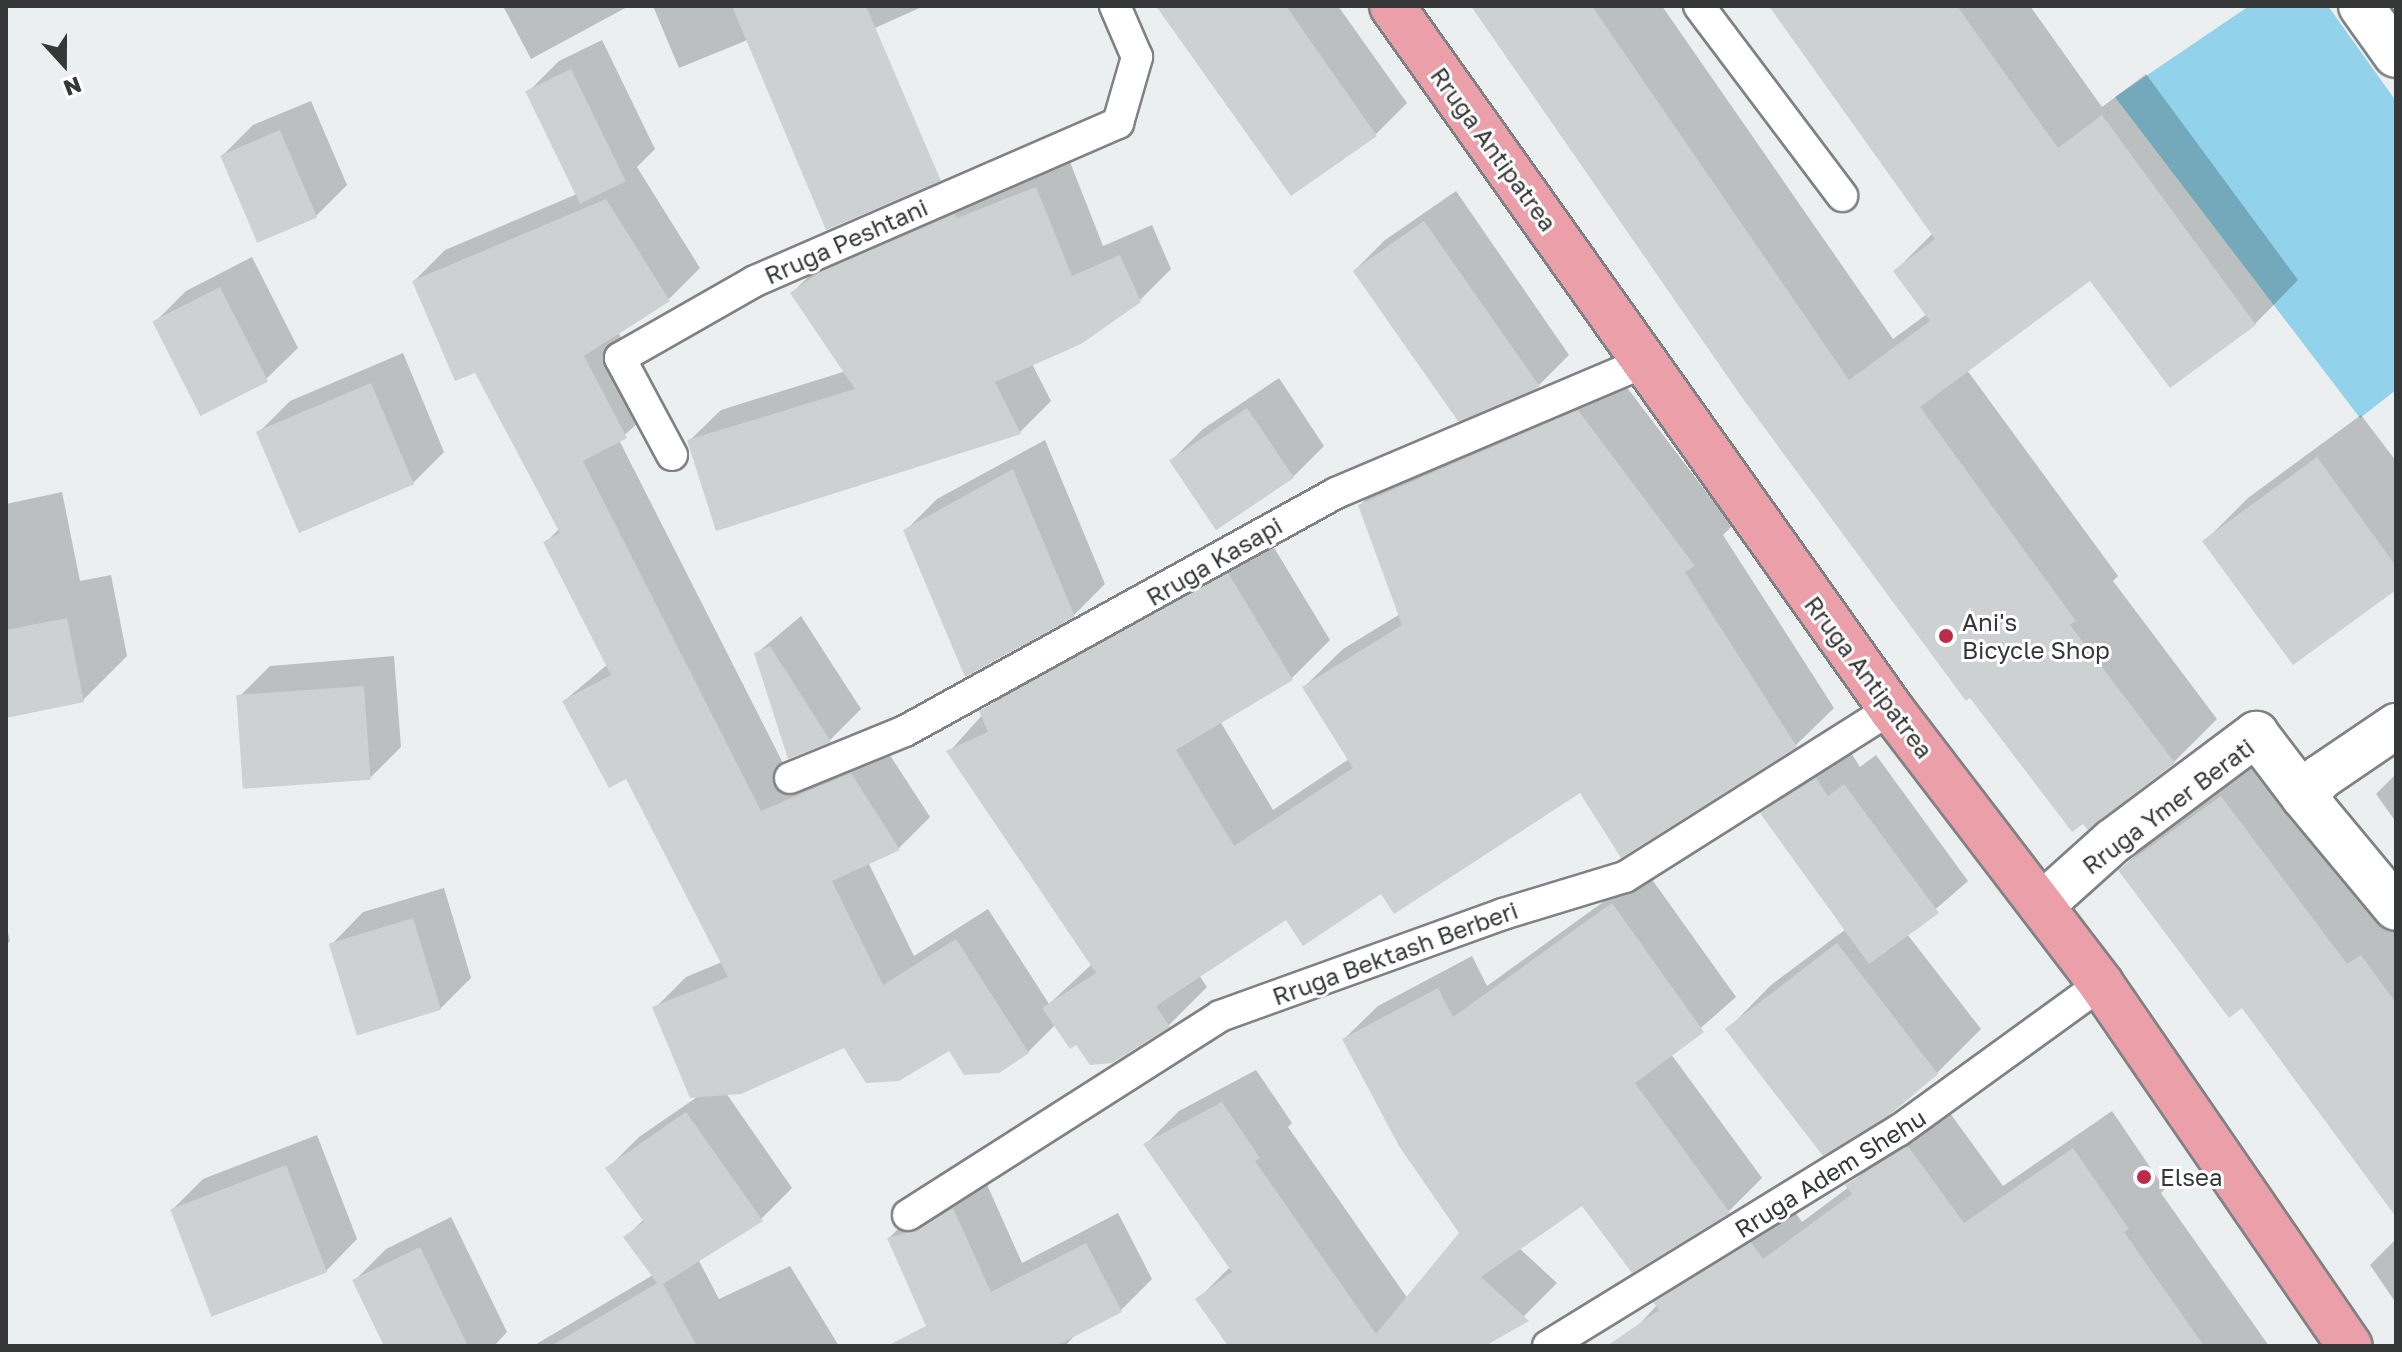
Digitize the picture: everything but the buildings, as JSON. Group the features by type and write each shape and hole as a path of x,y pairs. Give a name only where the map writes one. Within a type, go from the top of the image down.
{"main road":[{"name":"Rruga Antipatrea","path":"1392,6 1647,361 1891,709 2043,904 2101,984 2350,1346"}],"street":[{"path":"2361,6 2396,55"},
{"path":"2396,726 2321,777 2304,797 2396,908"},
{"name":"Rruga Ymer Berati","path":"2043,904 2113,841 2256,734 2304,797"}],"lane":[{"name":"Rruga Peshtani","path":"672,455 620,358 755,281 1118,123 1137,57 1115,6"},
{"path":"1699,6 1842,196"},
{"name":"Rruga Kasapi","path":"790,778 905,731 1336,493 1647,361"},
{"name":"Rruga Bektash Berberi","path":"908,1215 1220,1016 1503,914 1625,877 1891,709"},
{"name":"Rruga Adem Shehu","path":"1548,1346 1898,1131 2101,984"}],"shaded area":[{"path":"2249,6 2328,6 2396,101 2396,390 2360,418 2115,97"}],"place":[{"name":"Ani's Bicycle Shop","path":"1946,636"},
{"name":"Elsea","path":"2144,1177"}]}
